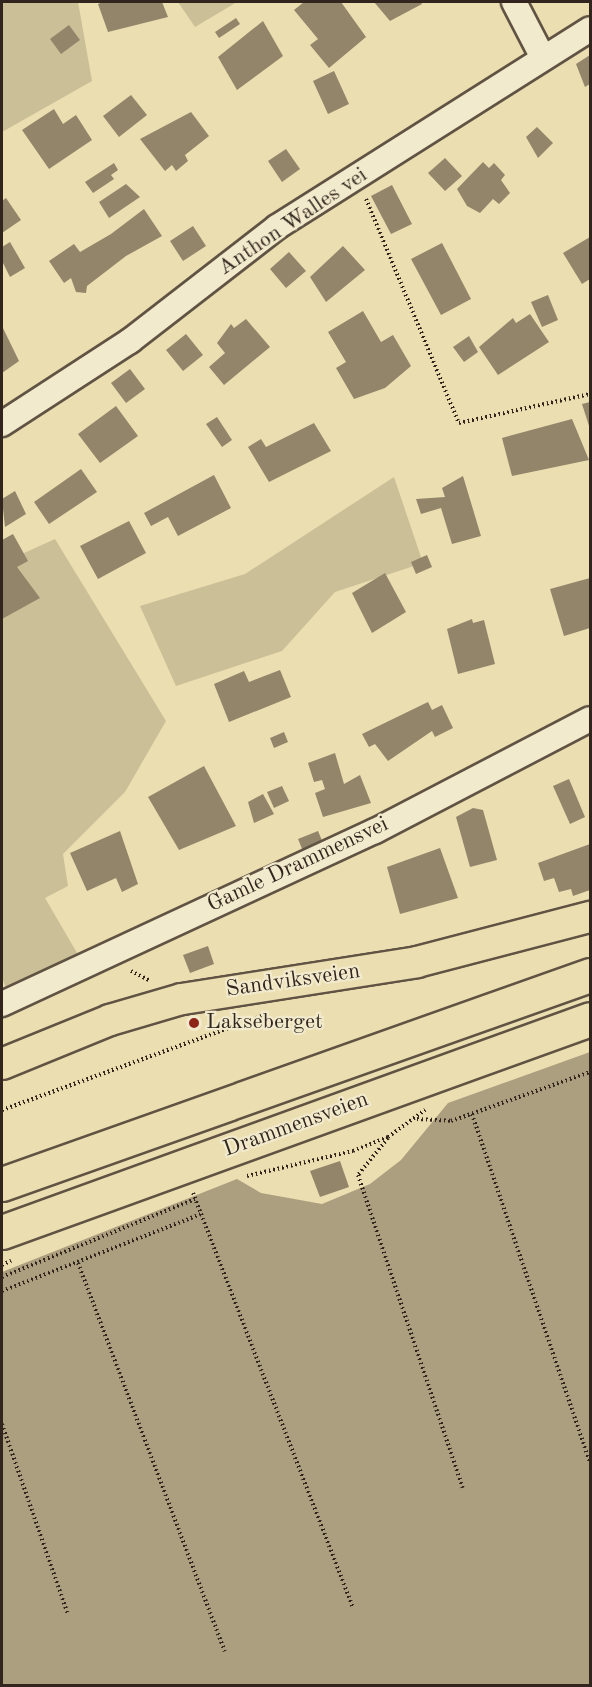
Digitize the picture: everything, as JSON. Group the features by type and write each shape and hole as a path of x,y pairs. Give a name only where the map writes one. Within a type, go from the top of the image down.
{"highway":[{"name":"Drammensveien","path":"2,1184 280,1081 591,975"},
{"name":"Drammensveien","path":"2,1232 591,1019"}],"main road":[{"name":"Sandviksveien","path":"2,1064 101,1024 182,999 417,962 591,917"}],"street":[{"path":"514,2 543,58"},
{"name":"Anthon Walles vei","path":"2,424 130,341 277,227 591,29"},
{"name":"Gamle Drammensvei","path":"2,1004 375,831 591,719"}],"path":[{"path":"357,176 459,423 591,394"},
{"path":"2,1110 232,1027"},
{"path":"417,1119 451,1121 591,1072"},
{"path":"237,1179 388,1137 417,1119 433,1103"},
{"path":"472,1114 591,1463"},
{"path":"388,1137 358,1175 463,1488"},
{"path":"193,1193 353,1607"},
{"path":"2,1277 196,1199"},
{"path":"2,1291 202,1214"},
{"path":"78,1263 225,1651"},
{"path":"2,1424 68,1615"}],"shaded area":[{"path":"2,2 78,2 92,81 2,132"},
{"path":"178,2 237,2 195,27"},
{"path":"394,477 423,563 335,592 282,651 176,686 140,606 245,574"},
{"path":"55,539 166,721 125,792 63,854 68,886 45,898 80,958 7,990 2,978 2,563"},
{"path":"590,1052 590,1685 2,1685 2,1272 237,1179 261,1193 322,1204 370,1184 401,1160 448,1103"}],"building":[{"path":"103,2 162,2 168,17 108,32 98,4"},
{"path":"304,2 341,2 366,37 329,68 310,45 318,39 294,10"},
{"path":"374,2 421,2 422,4 390,21"},
{"path":"236,18 240,24 219,38 215,32"},
{"path":"263,21 283,56 237,90 218,57"},
{"path":"69,25 80,40 61,54 50,39"},
{"path":"590,55 590,84 585,87 576,64"},
{"path":"334,71 349,104 328,114 313,81"},
{"path":"131,95 147,115 119,137 103,116"},
{"path":"54,109 63,124 76,115 92,140 49,169 22,130"},
{"path":"191,112 209,136 185,155 188,161 176,171 172,165 165,171 140,139"},
{"path":"537,127 553,143 538,158 526,137"},
{"path":"286,149 300,169 282,182 268,161"},
{"path":"445,158 462,176 445,191 428,173"},
{"path":"483,162 489,168 494,163 505,175 501,180 510,193 499,204 493,199 480,213 467,206 457,189"},
{"path":"114,163 118,170 111,175 114,179 93,193 85,182"},
{"path":"126,184 140,197 109,218 99,202"},
{"path":"392,185 412,224 391,234 371,196"},
{"path":"6,198 21,220 2,233 2,201"},
{"path":"144,209 162,236 126,256 87,286 86,293 76,292 71,278 64,283 49,261 74,244 80,252 111,234"},
{"path":"193,226 206,246 183,261 170,241"},
{"path":"590,237 590,279 582,284 563,253"},
{"path":"10,242 25,268 10,277 2,261 2,247"},
{"path":"442,243 471,299 441,315 411,259"},
{"path":"343,246 365,270 326,302 310,277"},
{"path":"289,252 306,271 286,288 270,269"},
{"path":"548,295 558,320 542,327 531,302"},
{"path":"363,311 381,342 393,335 411,366 385,388 354,399 336,368 346,362 328,332"},
{"path":"530,314 549,342 498,375 479,347 513,318 516,323"},
{"path":"246,319 270,347 224,385 209,367 225,353 217,343 231,324 234,328"},
{"path":"2,326 19,361 2,373"},
{"path":"186,334 203,355 183,371 166,350"},
{"path":"469,336 478,352 464,362 453,347"},
{"path":"130,369 145,389 126,403 111,383"},
{"path":"590,402 590,429 582,404"},
{"path":"116,406 138,436 100,463 78,434"},
{"path":"217,417 232,440 222,447 206,424"},
{"path":"572,419 589,460 512,476 502,438"},
{"path":"314,423 331,451 269,482 248,447 261,439 266,447"},
{"path":"81,469 97,492 49,524 34,502"},
{"path":"214,475 231,508 178,536 168,517 151,526 144,513"},
{"path":"463,476 481,536 452,544 441,508 421,514 416,499 445,497 442,488"},
{"path":"15,491 26,514 5,527 2,499"},
{"path":"129,521 146,553 98,579 80,546"},
{"path":"13,534 28,561 17,567 40,598 2,619 2,540"},
{"path":"427,555 432,567 416,574 411,562"},
{"path":"385,573 406,612 372,633 352,593"},
{"path":"590,578 590,628 564,636 550,589"},
{"path":"472,619 473,623 484,620 495,664 458,674 447,629"},
{"path":"280,670 291,697 229,722 214,684 244,671 249,682"},
{"path":"428,702 432,710 442,705 453,728 435,737 432,731 388,761 375,744 369,747 362,734"},
{"path":"284,732 288,742 274,748 270,738"},
{"path":"335,753 344,784 360,775 371,803 323,817 315,793 325,789 322,780 314,782 308,763"},
{"path":"204,766 236,826 179,850 148,797"},
{"path":"569,779 585,817 570,824 553,786"},
{"path":"282,786 289,801 274,808 267,792"},
{"path":"263,794 274,814 254,823 248,802"},
{"path":"473,808 483,810 497,860 470,867 456,817"},
{"path":"120,831 138,884 122,892 116,878 87,891 70,853"},
{"path":"318,831 323,843 303,851 298,839"},
{"path":"590,844 590,890 573,896 571,889 559,892 554,878 544,881 538,863"},
{"path":"440,848 458,898 400,914 387,867"},
{"path":"208,946 214,964 190,973 183,955"},
{"path":"340,1161 349,1187 320,1197 310,1171"}],"place":[{"name":"Lakseberget","path":"194,1023"}]}
